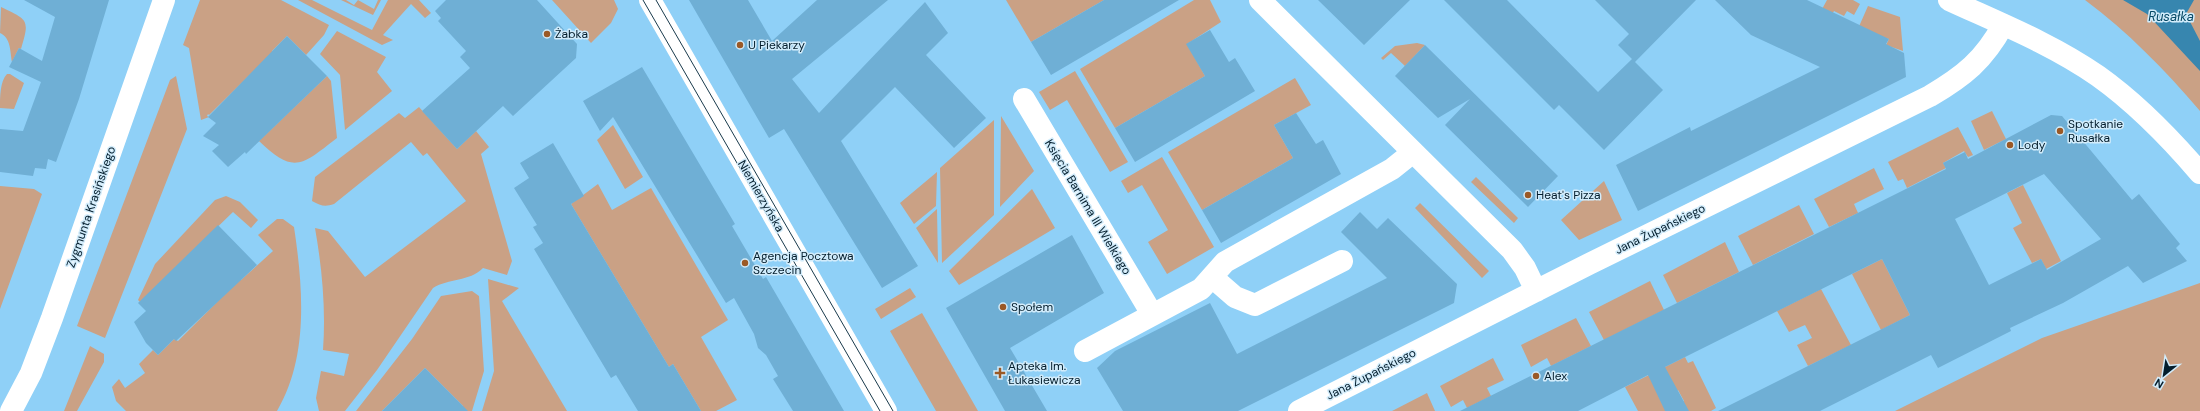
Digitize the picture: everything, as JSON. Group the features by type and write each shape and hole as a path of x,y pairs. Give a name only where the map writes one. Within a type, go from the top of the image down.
{"street":[{"name":"Zygmunta Krasińskiego","path":"11,411 30,373 52,318 164,0"},
{"name":"Niemierzyńska","path":"650,0 886,411"},
{"path":"1260,0 1512,250 1525,268 1536,291"},
{"path":"1949,0 2049,47 2107,83 2155,125 2200,173"},
{"name":"Jana Żupańskiego","path":"1299,411 1536,291 1930,96 1961,77 1977,63 1989,49 2003,25"},
{"name":"Księcia Barnima III Wielkiego","path":"1024,100 1152,314"},
{"path":"1085,351 1201,289 1225,262 1392,169 1412,152"},
{"path":"1212,277 1235,297 1256,305 1342,261"}],"shaded area":[{"path":"200,0 281,0 329,25 324,35 306,55 287,36 272,51 273,52 209,115 208,114 207,116 209,117 201,120 189,48 183,45"},
{"path":"298,0 312,0 372,30 388,0 419,0 431,13 425,18 411,4 383,35 393,40 382,45"},
{"path":"341,0 346,0 354,5 358,0 374,9 378,0 381,0 373,15"},
{"path":"552,0 614,0 618,9 611,23 591,43"},
{"path":"1006,0 1104,0 1031,42"},
{"path":"1194,0 1210,0 1221,22 1187,44 1205,76 1115,128 1080,69"},
{"path":"1827,0 1853,0 1860,4 1854,15 1847,11 1844,16 1834,11 1831,16 1821,11"},
{"path":"2085,0 2200,0 2200,111 2146,52 2101,12"},
{"path":"1868,6 1900,17 1903,51 1886,45 1889,39 1857,31"},
{"path":"1,7 22,18 26,26 21,49 19,48 12,62 8,41 4,35 0,33"},
{"path":"337,31 386,57 377,72 392,91 345,130 340,75 320,54"},
{"path":"1417,43 1425,45 1405,66 1391,53 1383,60 1381,58 1395,46"},
{"path":"1075,71 1128,162 1110,172 1067,100 1050,110 1039,92"},
{"path":"7,74 10,74 24,83 14,109 0,108 0,94 3,81"},
{"path":"176,76 187,129 105,338 77,326 170,80"},
{"path":"327,76 331,81 337,138 306,160 290,162 281,159 259,141"},
{"path":"1295,78 1311,105 1274,125 1293,158 1202,210 1168,152"},
{"path":"419,107 457,149 476,131 489,147 481,154 512,261 507,275 483,268 472,276 433,288 377,370 345,411 319,411 316,398 321,371 344,376 349,354 323,350 323,289 315,228 328,231 365,277 466,201 427,153 423,156 411,142 334,204 323,206 312,201 315,177 399,113 405,118"},
{"path":"1992,111 2006,139 1984,150 1971,121"},
{"path":"1001,116 1034,171 1000,207"},
{"path":"994,120 994,215 942,263 940,168"},
{"path":"613,125 643,177 625,189 597,140"},
{"path":"1958,127 1973,155 1968,157 1964,151 1943,163 1946,168 1907,188 1903,179 1898,181 1888,162"},
{"path":"1162,157 1214,247 1167,274 1148,242 1168,230 1142,185 1128,193 1121,181"},
{"path":"1874,168 1884,189 1854,204 1858,213 1829,227 1814,199"},
{"path":"937,172 936,206 914,224 900,203"},
{"path":"1476,177 1518,218 1514,223 1471,182"},
{"path":"1604,181 1622,220 1579,240 1561,220"},
{"path":"598,184 612,210 651,188 728,320 701,337 737,400 716,411 701,411 673,364 669,367 571,204"},
{"path":"2023,185 2061,261 2046,269 2041,259 2032,263 2013,228 2022,223 2007,193"},
{"path":"0,186 34,189 42,194 0,309"},
{"path":"1032,189 1055,228 959,285 949,271"},
{"path":"226,196 240,202 258,220 251,228 233,212 140,302 138,300 155,264 215,200"},
{"path":"1420,203 1489,271 1482,278 1415,208"},
{"path":"1799,205 1814,234 1753,265 1738,236"},
{"path":"937,209 938,263 916,228"},
{"path":"277,219 283,219 294,227 300,273 301,321 299,345 294,368 287,390 277,411 126,411 116,401 112,387 119,379 125,388 145,373 139,364 153,350 158,355 174,339 178,341 240,279 241,280 273,251 258,235"},
{"path":"1725,242 1739,272 1677,303 1663,275"},
{"path":"1882,259 1910,315 1881,330 1852,274"},
{"path":"488,279 519,288 502,301 567,411 482,411 494,371"},
{"path":"1650,281 1664,310 1604,340 1589,312"},
{"path":"2200,283 2200,411 1895,411 2042,338"},
{"path":"910,288 916,297 881,319 875,309"},
{"path":"1821,289 1851,345 1808,366 1797,345 1812,338 1805,325 1789,332 1777,311"},
{"path":"472,291 479,296 484,371 472,411 459,411 463,406 425,368 382,411 356,411 412,339 441,296"},
{"path":"922,313 978,411 936,411 890,331"},
{"path":"1576,318 1591,346 1551,366 1547,358 1531,367 1521,345"},
{"path":"90,346 104,354 104,362 77,411 64,411"},
{"path":"1685,357 1688,363 1693,361 1716,408 1711,411 1669,411 1684,401 1678,390 1669,395 1665,411 1638,411 1625,387"},
{"path":"1493,358 1504,380 1487,388 1491,396 1467,408 1463,400 1451,407 1440,386"},
{"path":"1427,393 1435,411 1392,411 1394,410"}],"water":[{"name":"Rusałka","path":"2123,0 2194,0 2186,14 2200,41 2200,71 2147,14"}],"building":[{"path":"24,0 109,0 79,99 56,162 48,159 46,169 35,168 33,176 0,172 0,129 23,131 41,82 9,67 19,48 42,61 55,17"},
{"path":"446,0 537,0 577,44 576,58 513,116 503,106 457,149 422,111 470,68 460,57 466,51 438,21 441,18 435,11"},
{"path":"689,0 748,0 772,41 817,0 888,0 792,79 819,113 925,2 948,33 926,55 986,118 954,148 895,87 841,141 918,266 882,288 784,129 769,138"},
{"path":"1104,0 1179,0 1051,75 1031,42"},
{"path":"1318,0 1410,0 1364,45"},
{"path":"1444,0 1507,0 1598,92 1632,59 1618,45 1629,34 1595,0 1696,0 1635,62 1663,90 1604,150 1559,105 1554,110"},
{"path":"1715,0 1807,0 1889,39 1886,44 1904,53 1906,77 1638,211 1616,165 1690,127 1691,131 1820,67 1751,35"},
{"path":"1210,30 1229,62 1235,58 1255,91 1135,162 1115,128 1205,76 1186,44"},
{"path":"287,36 327,76 246,154 245,152 228,167 212,151 219,145 203,136 216,123 208,117"},
{"path":"1425,45 1558,176 1528,207 1445,125 1470,99 1438,118 1395,76"},
{"path":"642,67 735,224 732,226 763,279 766,277 844,411 793,411 773,379 778,376 766,355 758,348 754,334 734,298 726,303 613,117 600,131 583,101"},
{"path":"1296,113 1316,144 1323,140 1341,174 1221,243 1202,210 1293,158 1274,125"},
{"path":"2051,115 2062,116 2132,200 2139,194 2180,244 2176,248 2187,261 2143,283 2128,266 2063,303 2010,328 2011,331 1938,368 1931,355 1820,411 1718,411 1910,315 1882,259 1665,367 1689,411 1665,411 1648,375 1578,411 1460,411 1946,169 1943,163 1965,152 1968,159","holes":["2044,174 2101,239 2047,270 2041,259 1989,285 1955,219"]},
{"path":"553,143 584,196 571,204 669,367 673,364 701,411 638,411 616,375 611,378 534,249 543,243 533,227 537,225 514,188 529,178 520,163"},
{"path":"1360,212 1377,229 1388,218 1457,284 1454,303 1238,411 1123,411 1097,368 1115,351 1210,303 1237,354 1387,278 1341,232"},
{"path":"218,225 257,265 176,341 174,339 158,355 146,343 134,322 146,311 138,303"},
{"path":"1072,235 1104,293 1010,348 1047,411 1005,411 946,308"},
{"path":"425,368 468,411 382,411"}],"tram line":[{"path":"643,0 880,411"},
{"path":"656,0 893,411"}],"place":[{"name":"Żabka","path":"547,34"},
{"name":"U Piekarzy","path":"740,45"},
{"name":"Spotkanie Rusałka","path":"2060,131"},
{"name":"Lody","path":"2010,145"},
{"name":"Heat's Pizza","path":"1528,195"},
{"name":"Agencja Pocztowa Szczecin","path":"745,263"},
{"name":"Społem","path":"1003,307"},
{"name":"Apteka Im. Łukasiewicza","path":"1000,373"},
{"name":"Alex","path":"1536,376"}]}
